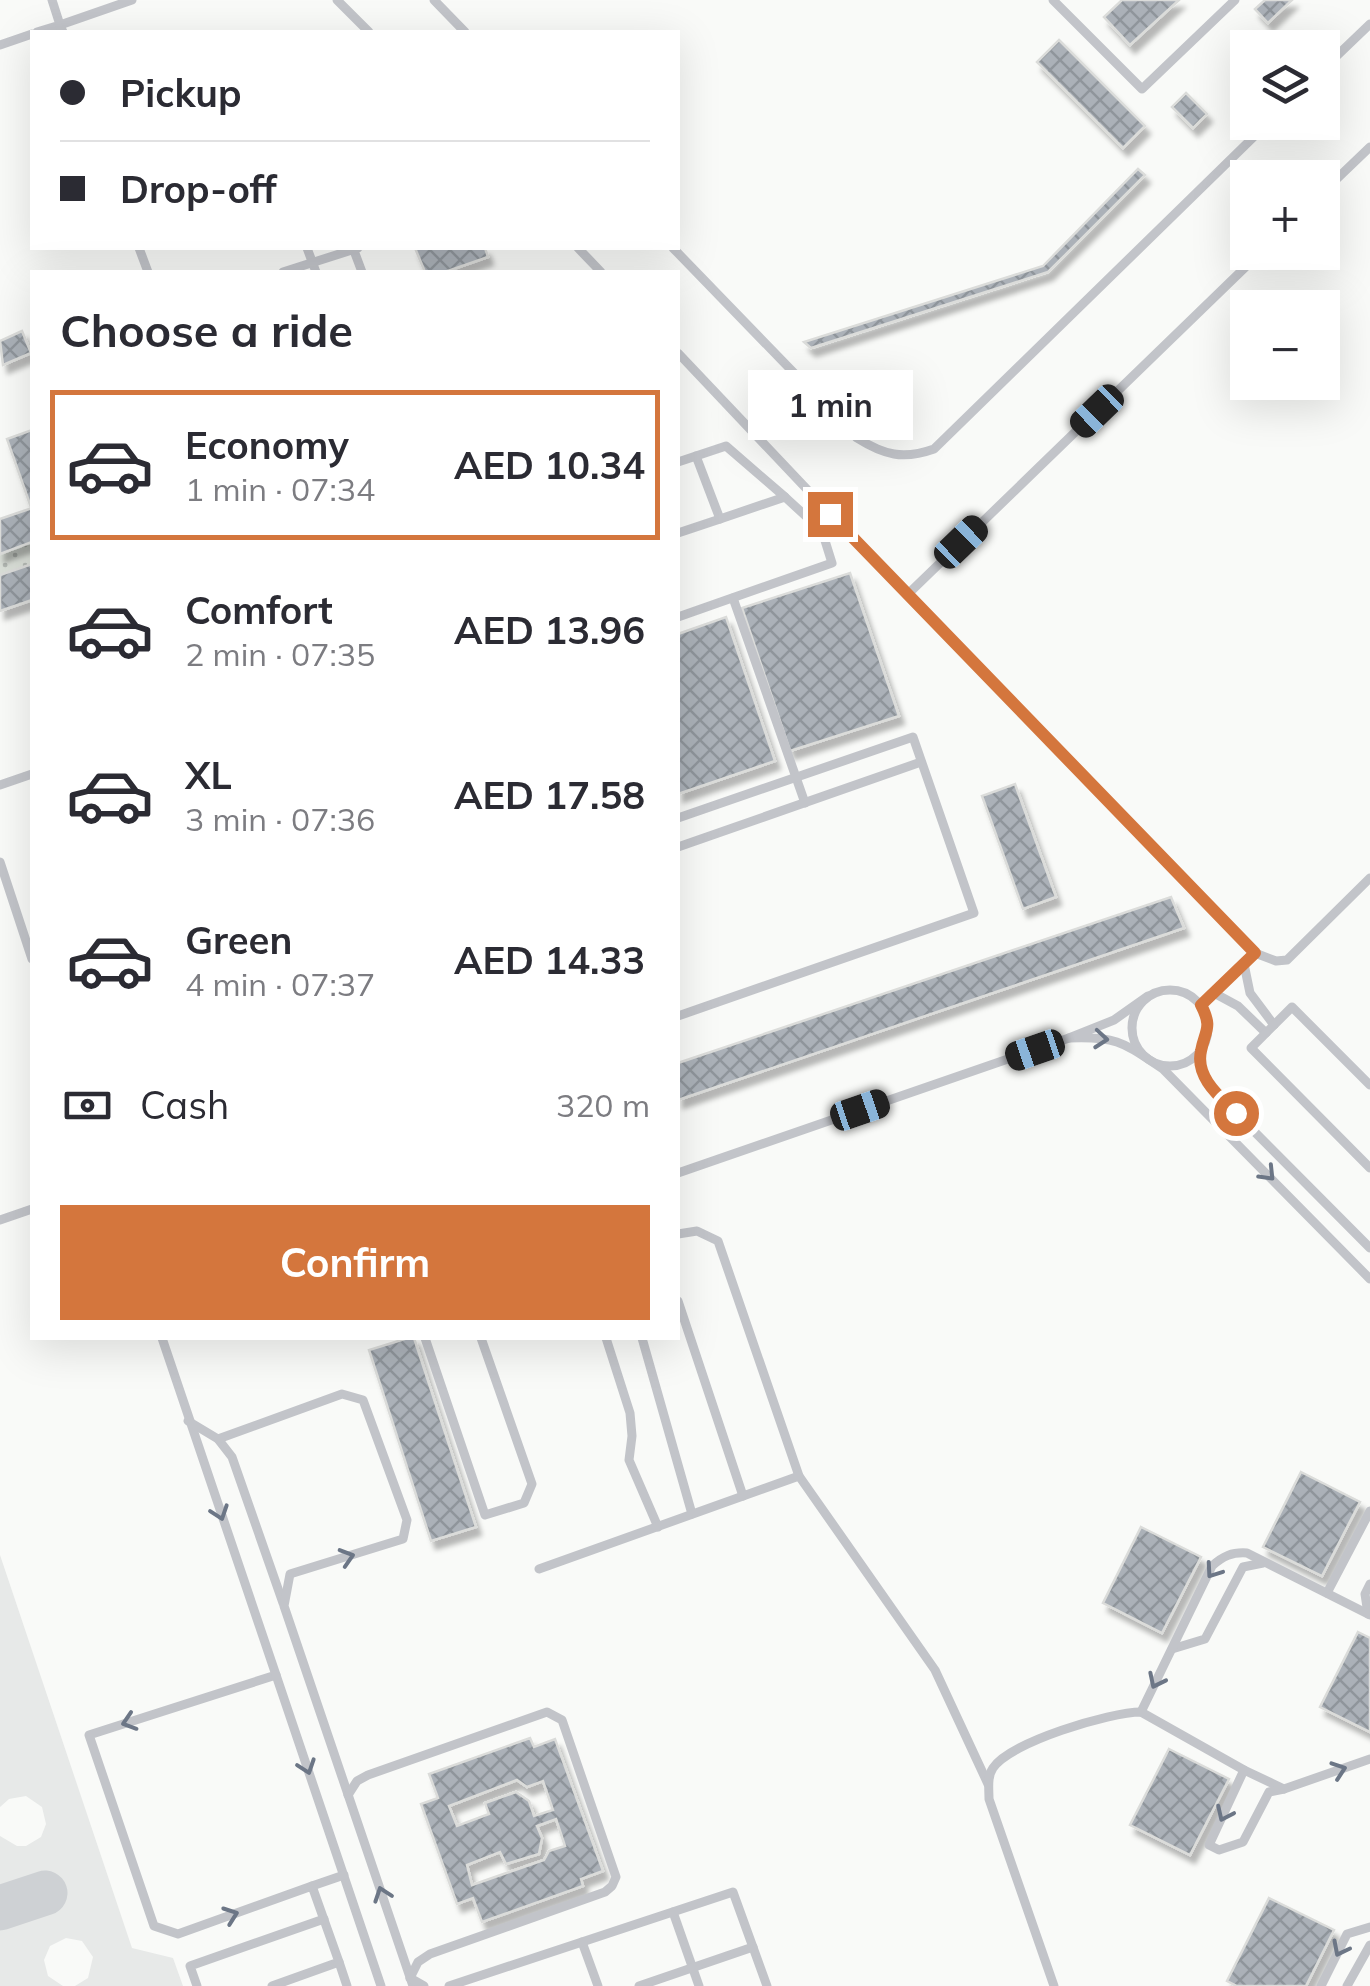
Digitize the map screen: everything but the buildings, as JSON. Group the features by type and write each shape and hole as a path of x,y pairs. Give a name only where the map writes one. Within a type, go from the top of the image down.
{"lane":[{"path":"52,0 62,29 132,0"},
{"path":"337,0 367,30"},
{"path":"434,0 464,30"},
{"path":"1054,0 1142,89 1234,0"},
{"path":"1064,10 1074,0"},
{"path":"1340,53 1370,24"},
{"path":"0,45 30,35"},
{"path":"675,250 857,438 880,452 916,455 934,449 1251,140"},
{"path":"1340,176 1370,147"},
{"path":"314,268 351,250"},
{"path":"580,250 599,270"},
{"path":"906,595 1242,270"},
{"path":"680,355 906,595 1255,953 1276,962 1288,960 1370,878"},
{"path":"680,461 726,446 822,531 832,564 680,616"},
{"path":"696,456 720,519"},
{"path":"680,531 785,497"},
{"path":"733,598 805,802"},
{"path":"680,817 913,738 974,913 680,1015"},
{"path":"680,846 921,762"},
{"path":"0,786 30,775"},
{"path":"0,862 30,952"},
{"path":"1201,1005 1255,953"},
{"path":"1244,964 1250,993 1270,1029"},
{"path":"680,1172 1069,1038 1114,1020 1148,996 1176,990 1201,1005 1209,1028 1201,1051 1202,1071 1209,1086 1370,1248"},
{"path":"1214,993 1270,1029"},
{"path":"1148,996 1132,1020 1137,1048 1147,1058 1169,1066 1192,1059 1201,1051"},
{"path":"1370,1085 1292,1007 1250,1048 1370,1168"},
{"path":"1069,1038 1101,1037 1124,1042 1176,1079 1370,1280"},
{"path":"0,1220 30,1209"},
{"path":"680,1234 697,1231 718,1241 799,1476 934,1670 988,1784"},
{"path":"680,1307 742,1496"},
{"path":"163,1340 381,1986"},
{"path":"426,1340 485,1515 524,1503 532,1484 482,1340"},
{"path":"607,1340 630,1413 629,1460 658,1527"},
{"path":"643,1340 692,1514"},
{"path":"218,1439 342,1394 363,1400 407,1520 403,1539 290,1574 284,1606"},
{"path":"188,1422 218,1439 232,1456 411,1982"},
{"path":"539,1570 799,1476"},
{"path":"1327,1594 1370,1511"},
{"path":"1141,1712 1212,1566 1234,1552 1265,1562 1369,1614"},
{"path":"1172,1649 1205,1640 1243,1566 1265,1562"},
{"path":"1369,1614 1366,1594 1370,1584"},
{"path":"276,1675 89,1735 154,1926 178,1934 344,1875"},
{"path":"348,1795 357,1781 368,1775 547,1712 562,1720 616,1877 605,1892 430,1954 418,1962 411,1982"},
{"path":"1054,1986 989,1800 992,1769 1001,1761 1038,1738 1141,1712 1284,1789"},
{"path":"1244,1770 1209,1845 1220,1850 1244,1842 1268,1792 1370,1759"},
{"path":"340,1770 368,1775"},
{"path":"312,1886 347,1986"},
{"path":"449,1986 734,1892 767,1986"},
{"path":"673,1912 698,1986"},
{"path":"198,1986 190,1966 324,1919"},
{"path":"1321,1986 1347,1934 1370,1927"},
{"path":"582,1942 598,1986"},
{"path":"1348,1986 1370,1946"},
{"path":"639,1986 753,1947"},
{"path":"400,1948 430,1954"},
{"path":"272,1986 339,1962"},
{"path":"488,1973 493,1986"},
{"path":"411,1982 424,1986"}],"shaded area":[{"path":"30,543 30,564 0,575 0,554"},
{"path":"0,1555 132,1948 173,1958 183,1986 75,1986 88,1978 93,1957 82,1941 66,1938 50,1946 44,1960 48,1976 63,1986 0,1986 0,1836 17,1846 26,1846 41,1837 46,1824 42,1807 26,1796 9,1799 0,1807"}],"taxiway":[{"path":"0,1908 45,1893"}],"route":[{"path":"830,514 1255,953 1201,1005 1209,1028 1201,1051 1202,1071 1209,1086 1236,1113"}]}
